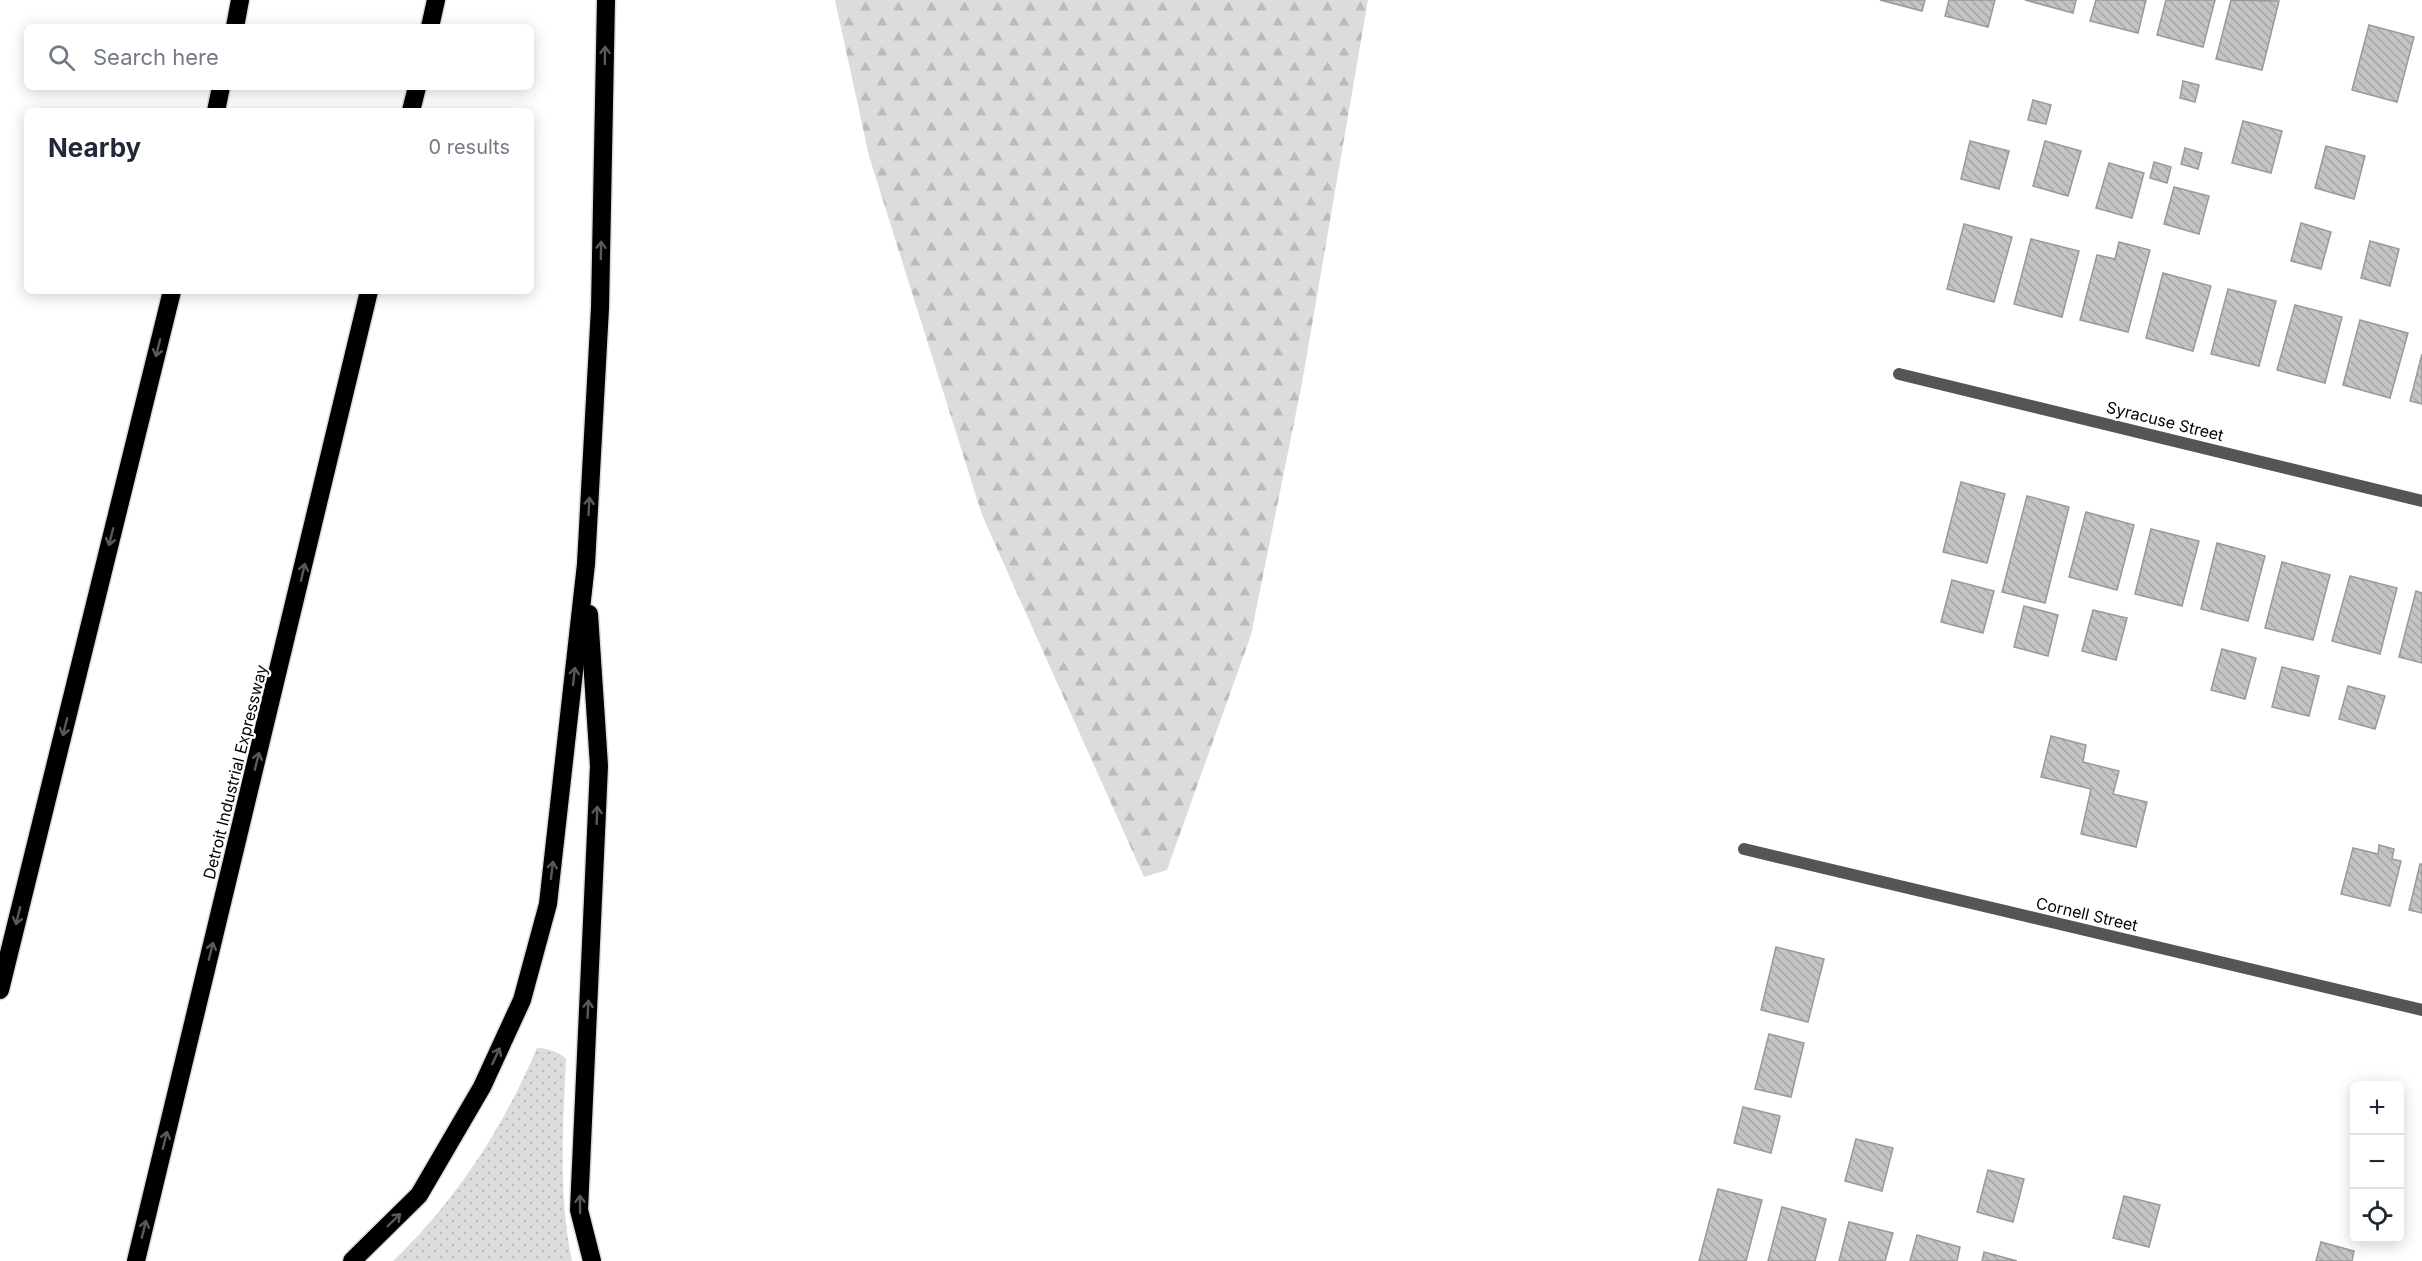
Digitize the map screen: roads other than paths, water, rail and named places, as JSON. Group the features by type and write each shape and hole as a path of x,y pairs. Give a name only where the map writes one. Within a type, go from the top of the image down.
{"highway":[{"path":"235,24 240,0"},
{"path":"431,24 436,0"},
{"path":"352,1261 419,1195 482,1087 522,1000 548,904 586,564 600,308 606,0"},
{"path":"217,108 220,90"},
{"path":"412,108 416,90"},
{"path":"0,990 171,294"},
{"name":"Detroit Industrial Expressway","path":"136,1261 368,294"},
{"path":"586,564 599,766 579,1210 592,1261"}],"street":[{"name":"Syracuse Street","path":"1899,374 2422,501"},
{"name":"Cornell Street","path":"1744,849 2422,1010"}]}
